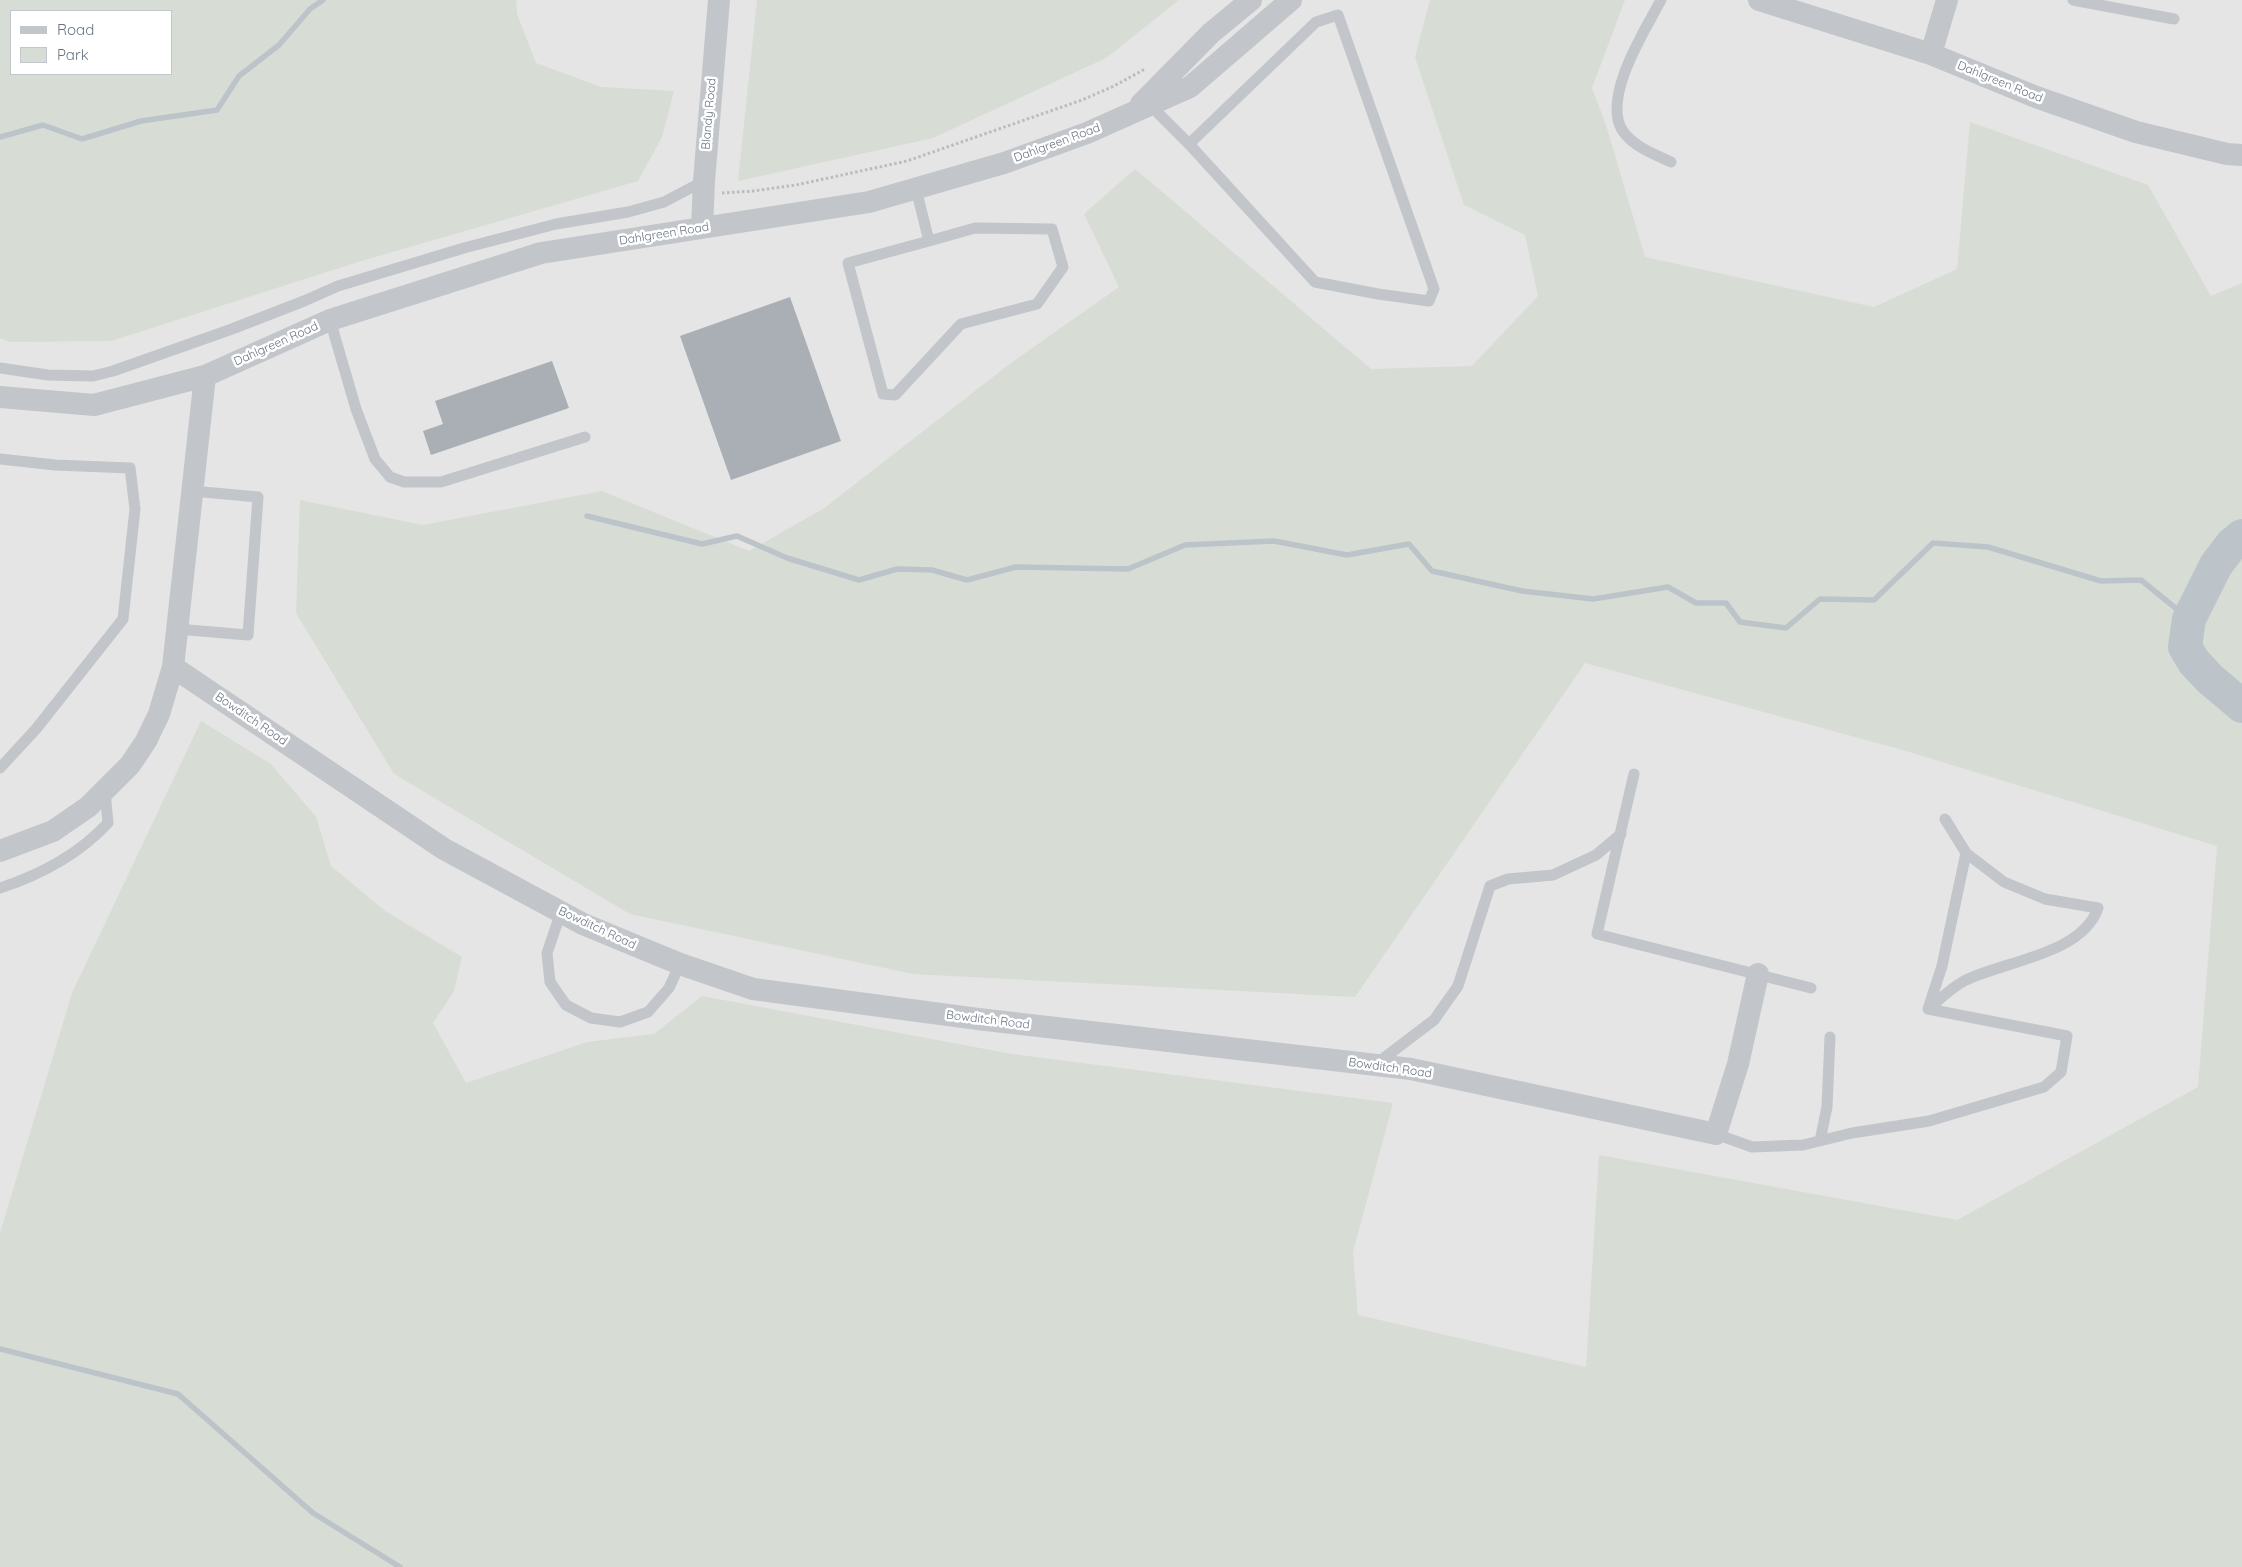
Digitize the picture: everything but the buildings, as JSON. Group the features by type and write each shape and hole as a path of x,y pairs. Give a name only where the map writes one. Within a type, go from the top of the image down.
{"street":[{"name":"Blandy Road","path":"702,228 719,0"},
{"name":"Dahlgreen Road","path":"1130,115 1211,33 1251,0"},
{"name":"Dahlgreen Road","path":"0,397 94,405 205,376 330,320 541,253 869,202 1004,163 1087,133 1190,86 1291,0"},
{"name":"Dahlgreen Road","path":"1759,0 1931,54 2036,97 2136,132 2227,154 2242,155"},
{"path":"1931,54 1947,0"},
{"path":"0,851 53,831 71,820 104,792 130,765 146,741 159,714 174,667 205,376"},
{"name":"Bowditch Road","path":"174,667 444,848 583,924 680,964 753,989 978,1019 1411,1069 1716,1134"},
{"path":"1716,1134 1738,1064 1758,974"}],"lane":[{"path":"1661,0 1628,65 1616,101 1621,128 1639,146 1671,162"},
{"path":"2073,0 2174,19"},
{"path":"1150,105 1189,144 1315,282 1429,301 1434,290 1338,15 1316,22 1189,144"},
{"path":"0,368 48,375 93,376 113,371 232,329 338,286 464,248 556,224 628,212 664,202 704,187"},
{"path":"916,189 929,241"},
{"path":"975,228 1052,229 1063,267 1037,304 961,324 895,395 882,394 848,263 929,241 975,228"},
{"path":"330,320 356,409 374,459 390,477 404,482 441,482 585,436"},
{"path":"0,459 55,465 130,468 135,509 123,619 36,729 0,768"},
{"path":"178,630 248,635 258,498 192,491"},
{"path":"1634,774 1597,934 1811,988"},
{"path":"0,888 24,880 70,855 97,835 108,824 104,792"},
{"path":"1928,1009 1964,981 2062,946 2094,920 2098,908 2045,899 2004,882 1966,852 1946,819"},
{"path":"1374,1065 1434,1020 1458,986 1490,886 1508,879 1553,875 1596,855 1621,834"},
{"path":"1928,1009 1942,966 1966,852"},
{"path":"561,912 547,953 550,982 566,1005 591,1018 620,1022 648,1012 670,988 680,964"},
{"path":"1716,1134 1752,1147 1803,1145 1852,1133 1929,1121 2044,1087 2061,1072 2068,1036 1928,1009"},
{"path":"1820,1140 1827,1107 1830,1038"}],"path":[{"path":"704,187 753,192 796,185 907,161 1082,100 1114,86 1148,67"}],"shaded area":[{"path":"0,0 2242,0 2242,1567 0,1567"}],"green space":[{"path":"0,0 516,0 517,14 536,63 601,87 674,91 662,137 638,181 358,262 111,341 10,342 0,338"},
{"path":"757,0 1179,0 1106,58 933,138 738,181"},
{"path":"1430,0 1625,0 1592,88 1606,125 1645,257 1874,307 1957,269 1970,122 2148,185 2211,296 2242,283 2242,1567 0,1567 0,1233 72,993 201,721 271,764 316,817 331,866 385,911 462,957 454,991 433,1023 466,1083 587,1042 654,1034 702,996 1012,1054 1393,1103 1353,1252 1358,1315 1586,1367 1599,1155 1957,1220 2198,1087 2217,846 1906,751 1585,663 1355,997 913,974 630,914 394,774 296,613 300,500 423,525 602,491 749,551 823,509 1011,363 1119,287 1084,214 1135,169 1371,369 1472,366 1538,296 1525,235 1464,205 1415,57"}],"waterway":[{"path":"0,137 43,125 82,139 141,121 217,110 239,76 279,45 310,9 323,0"},
{"path":"587,516 702,544 737,536 787,558 859,580 897,569 932,570 967,580 1016,567 1128,569 1185,545 1274,541 1347,555 1409,544 1432,571 1522,591 1593,599 1668,587 1696,603 1726,603 1740,622 1786,628 1820,599 1874,600 1933,543 1988,547 2101,581 2141,580 2189,619"},
{"path":"2242,536 2232,544 2216,565 2189,619 2185,647 2194,662 2210,679 2242,706"},
{"path":"0,1349 178,1394 313,1513 400,1567"}]}
